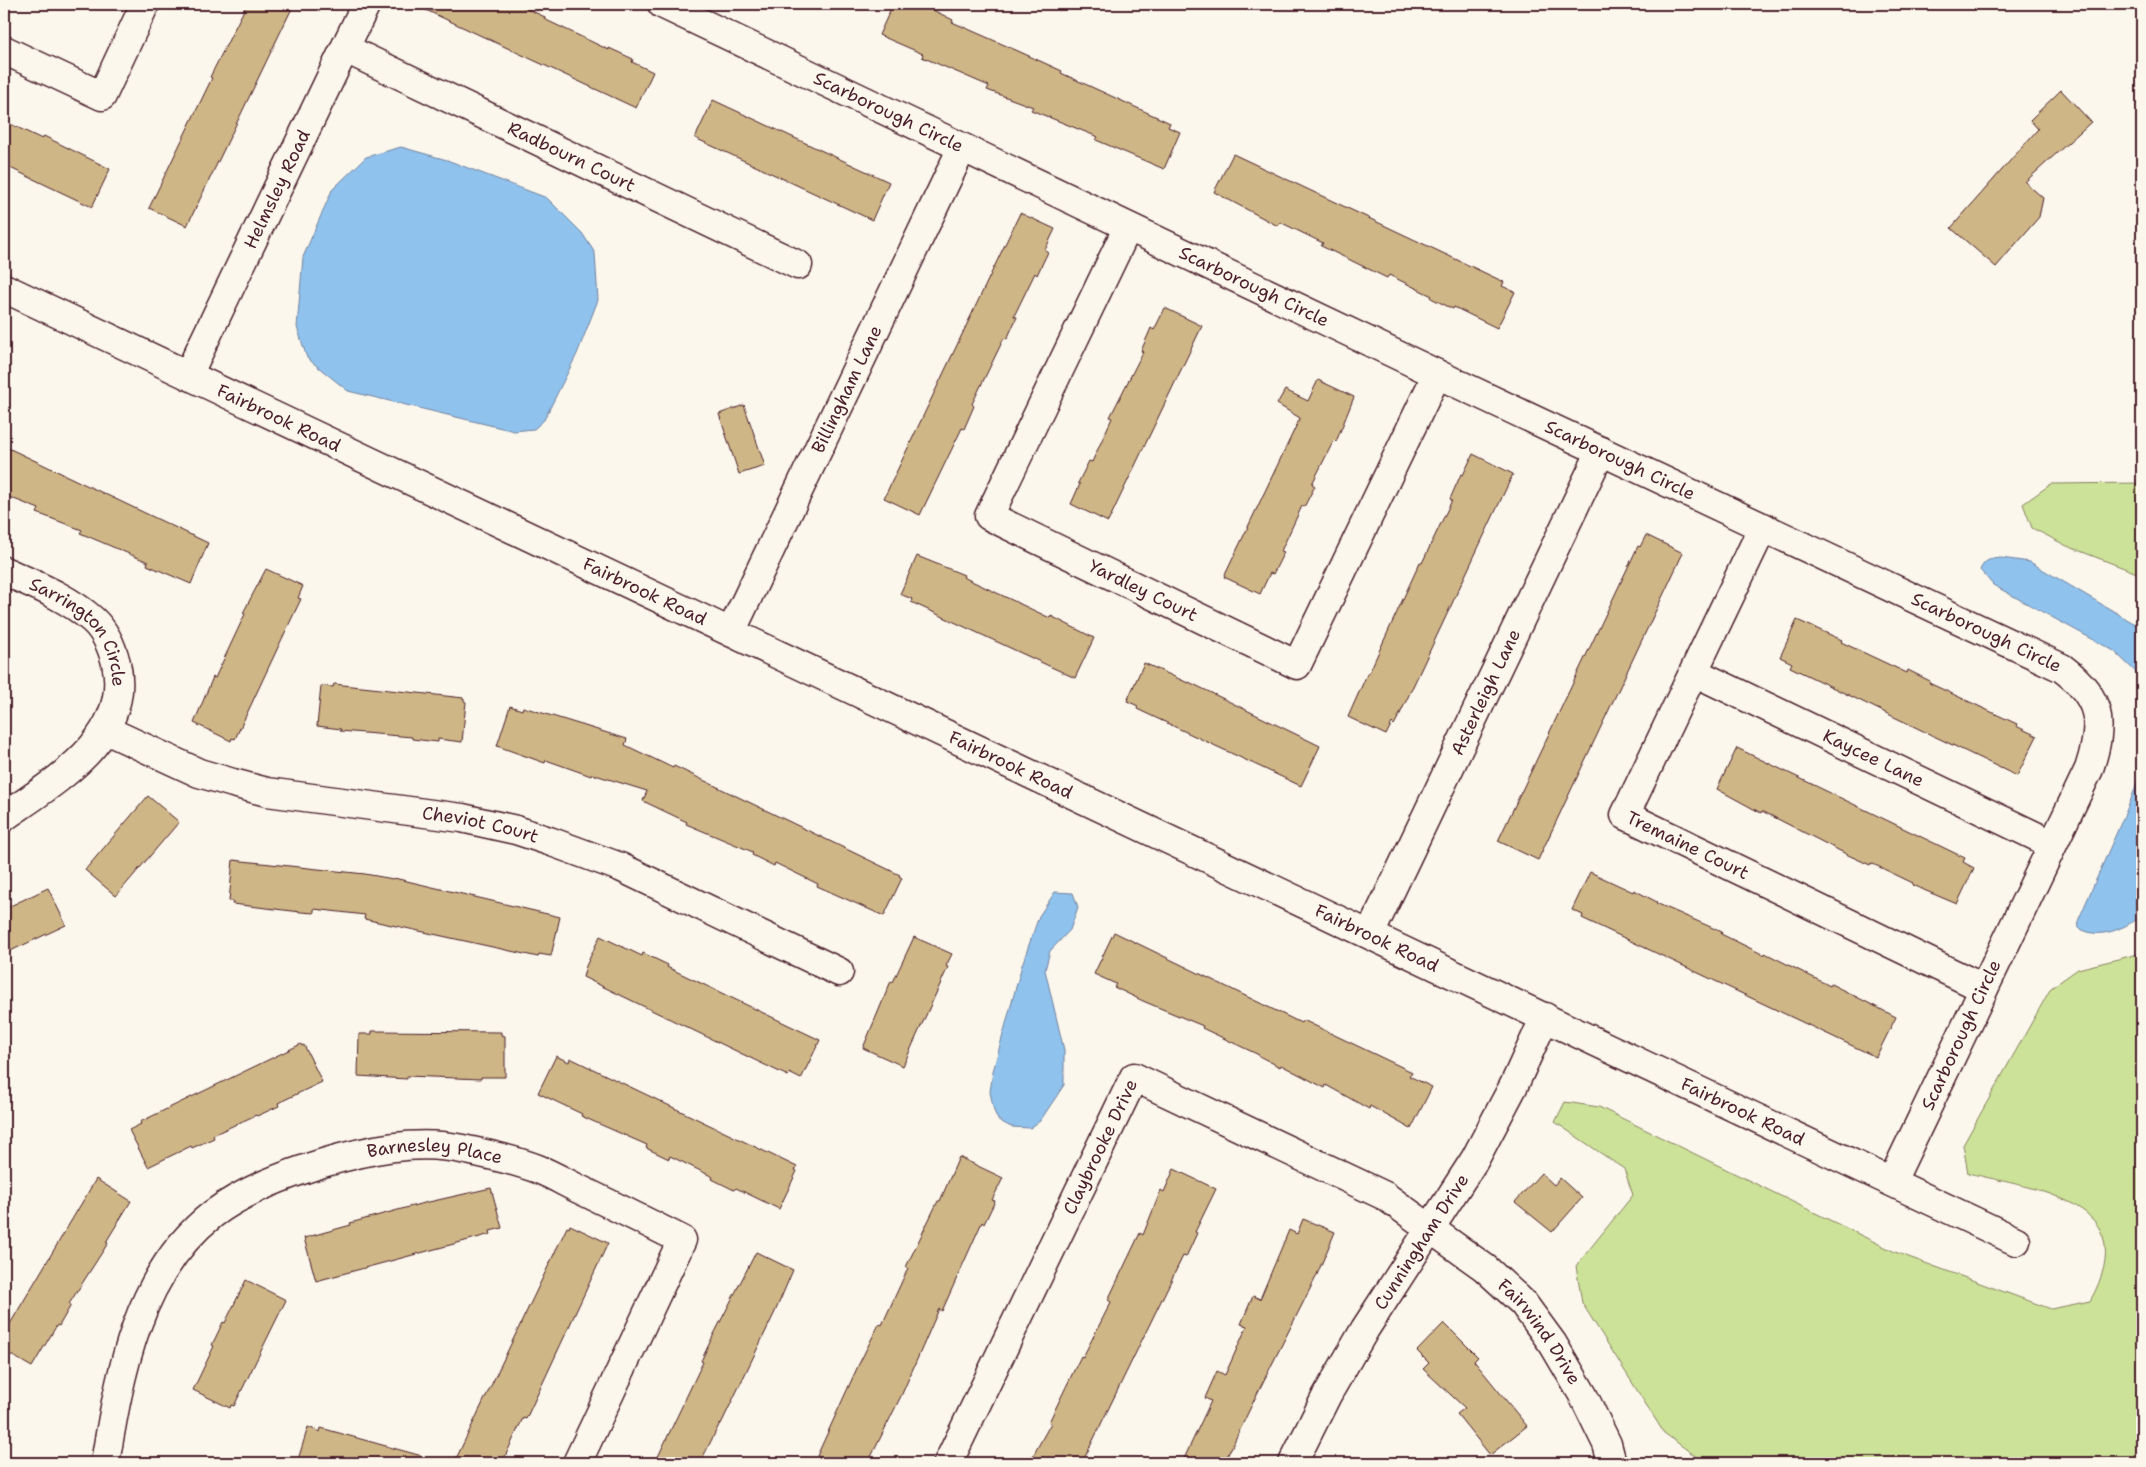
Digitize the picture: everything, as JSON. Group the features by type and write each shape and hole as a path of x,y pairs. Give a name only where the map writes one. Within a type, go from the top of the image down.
{"street":[{"path":"4,50 102,96 145,4"},
{"name":"Helmsley Road","path":"188,375 366,4"},
{"name":"Scarborough Circle","path":"662,4 1437,374 2062,668 2079,680 2093,701 2098,722 2097,746 2089,769 1892,1181"},
{"name":"Radbourn Court","path":"346,49 798,265"},
{"name":"Billingham Lane","path":"731,632 962,148"},
{"name":"Yardley Court","path":"1128,227 989,516 1297,665 1437,374"},
{"name":"Fairbrook Road","path":"4,288 2016,1241"},
{"name":"Asterleigh Lane","path":"1370,934 1601,451"},
{"name":"Tremaine Court","path":"1763,527 1625,815 1983,988"},
{"name":"Sarrington Circle","path":"4,571 64,599 94,621 112,645 119,674 116,703 106,730 68,771 4,817"},
{"name":"Kaycee Lane","path":"1694,672 2052,844"},
{"name":"Cheviot Court","path":"106,730 199,772 241,786 267,792 462,818 516,830 541,838 620,867 839,972"},
{"name":"Cunningham Drive","path":"1293,1463 1327,1395 1360,1337 1475,1159 1514,1085 1546,1017"},
{"name":"Claybrooke Drive","path":"948,1463 1134,1077 1384,1196 1432,1228"},
{"name":"Barnesley Place","path":"105,1463 119,1388 134,1328 157,1280 180,1247 213,1214 262,1185 349,1155 388,1148 422,1146 459,1148 538,1169 682,1240 577,1463"},
{"name":"Fairwind Drive","path":"1432,1228 1485,1268 1523,1303 1553,1344 1583,1395 1607,1444 1612,1463"}],"green space":[{"path":"2142,483 2142,575 2067,546 2032,528 2023,504 2051,484"},
{"path":"2142,953 2142,1463 1705,1463 1664,1433 1582,1303 1576,1266 1633,1195 1624,1169 1555,1122 1565,1102 1599,1107 1895,1252 2051,1309 2090,1301 2104,1267 2104,1241 2094,1221 2076,1206 2052,1195 2024,1186 1968,1173 1963,1145 2051,988 2078,969"}],"water":[{"path":"401,147 447,160 547,198 582,233 595,253 598,300 577,354 544,420 534,429 514,431 348,391 307,358 297,327 303,257 332,190 366,157"},
{"path":"2001,558 2030,562 2142,628 2142,678 2114,651 1993,585 1980,570 1988,560"},
{"path":"2142,769 2142,916 2128,925 2112,931 2103,933 2087,932 2079,928 2078,921 2130,802"},
{"path":"1055,892 1073,893 1078,907 1070,930 1050,951 1045,970 1064,1050 1064,1085 1040,1121 1030,1128 1011,1127 998,1120 994,1111 990,1092 993,1071 1022,965 1039,916"}],"building":[{"path":"247,4 294,4 187,226 149,208 212,78 210,77"},
{"path":"413,4 517,4 609,50 609,48 633,59 632,62 653,72 636,108"},
{"path":"893,4 918,4 931,9 953,20 952,22 1062,71 1061,73 1170,123 1168,127 1180,132 1164,169 1096,140 1098,137 1031,110 1033,107 987,90 989,86 922,57 923,54 879,35"},
{"path":"2061,90 2091,122 2025,182 2043,198 2039,217 1996,267 1951,228 2038,129 2030,120"},
{"path":"713,100 889,182 872,220 695,138"},
{"path":"4,121 42,139 44,136 110,169 92,207 4,165"},
{"path":"1233,154 1504,282 1502,286 1515,292 1497,328 1454,307 1453,309 1431,298 1432,296 1389,275 1387,278 1321,246 1323,243 1280,222 1278,226 1214,192"},
{"path":"1020,213 1055,229 1045,250 1048,252 1037,275 1035,273 1014,316 1017,317 1007,339 1004,338 972,404 974,406 964,429 962,428 920,515 884,498"},
{"path":"1165,308 1202,326 1108,522 1071,504 1080,484 1078,483 1089,461 1092,462 1112,418 1110,417 1143,352 1141,351 1151,328 1154,330"},
{"path":"1318,380 1354,397 1336,442 1334,440 1312,484 1315,486 1304,507 1302,506 1281,551 1284,552 1273,574 1270,573 1260,594 1224,577 1300,418 1277,404 1285,390 1308,401"},
{"path":"744,405 765,466 739,474 719,414"},
{"path":"4,446 208,543 191,584 147,565 148,562 80,533 82,530 37,513 39,509 4,495"},
{"path":"1473,454 1513,474 1400,714 1394,725 1392,723 1386,735 1348,717 1420,562 1422,563 1452,500 1450,499 1461,474 1463,475"},
{"path":"1646,535 1683,553 1538,860 1498,841 1638,546 1640,547"},
{"path":"917,556 964,575 963,577 1050,618 1051,616 1094,638 1075,678 911,602 912,599 900,594"},
{"path":"266,569 303,586 298,598 301,599 235,739 232,738 231,741 194,723 213,677 215,678 245,614 243,613"},
{"path":"1797,620 1842,640 1841,642 1907,673 1908,670 1930,681 1929,683 2017,724 2016,726 2037,736 2017,776 1790,667 1792,663 1780,657"},
{"path":"1144,663 1189,682 1320,746 1301,786 1137,709 1138,706 1127,701"},
{"path":"334,684 464,698 466,702 462,742 438,739 438,742 412,739 412,737 340,731 341,729 317,726 321,686 333,687"},
{"path":"510,706 522,710 523,707 627,739 625,745 673,768 674,766 900,875 902,878 884,916 817,886 818,884 775,863 774,866 752,855 753,852 686,824 687,822 643,801 647,791 592,774 591,776 546,760 545,763 497,746"},
{"path":"1737,748 1965,858 1963,862 1974,868 1957,904 1912,885 1913,883 1871,863 1870,865 1848,855 1762,811 1761,813 1717,789"},
{"path":"148,796 179,822 116,896 85,870"},
{"path":"233,860 394,878 560,917 551,956 539,954 538,957 364,919 365,915 314,909 314,913 301,912 232,904 233,901 229,901"},
{"path":"1590,872 1633,892 1634,890 1656,903 1722,932 1721,934 1764,955 1765,953 1830,986 1831,984 1896,1017 1876,1057 1582,918 1583,915 1572,910"},
{"path":"48,888 66,925 4,954 4,909"},
{"path":"1114,932 1301,1023 1303,1020 1412,1072 1409,1076 1432,1087 1411,1129 1370,1106 1369,1109 1326,1085 1325,1088 1281,1065 1280,1067 1202,1028 1203,1026 1114,987 1116,984 1094,974"},
{"path":"600,936 642,956 643,953 668,965 667,967 820,1040 801,1079 789,1073 788,1076 583,977"},
{"path":"914,937 952,954 946,966 948,967 903,1066 863,1048 891,981 893,982"},
{"path":"372,1031 501,1032 501,1035 505,1036 505,1077 481,1077 481,1079 407,1076 407,1079 358,1076 359,1034 372,1034"},
{"path":"301,1044 302,1046 304,1045 322,1082 278,1103 279,1106 213,1135 214,1138 192,1148 191,1146 148,1167 129,1130 141,1124 140,1122"},
{"path":"556,1056 569,1062 570,1058 797,1167 795,1170 797,1171 779,1209 736,1188 734,1190 712,1179 713,1177 670,1156 669,1159 646,1148 647,1145 581,1116 582,1114 538,1093"},
{"path":"959,1157 1003,1178 992,1200 995,1201 984,1224 982,1222 942,1311 939,1309 902,1394 868,1463 833,1463 817,1456 858,1366 879,1324 882,1325 908,1268 906,1267 938,1201 940,1201"},
{"path":"1174,1169 1216,1189 1195,1232 1197,1233 1186,1257 1183,1256 1082,1463 1029,1463 1051,1423 1049,1422 1081,1356 1083,1357 1111,1302 1108,1300 1140,1233 1143,1235 1161,1190 1164,1192"},
{"path":"1541,1173 1554,1185 1560,1178 1582,1198 1552,1232 1515,1202"},
{"path":"96,1179 131,1201 106,1242 108,1243 69,1304 71,1305 59,1326 57,1325 32,1367 4,1351 4,1334"},
{"path":"491,1188 502,1228 490,1231 491,1234 316,1281 304,1238 420,1204"},
{"path":"1303,1219 1335,1232 1316,1277 1224,1463 1182,1463 1211,1401 1205,1398 1217,1371 1225,1375 1247,1326 1241,1324 1253,1296 1260,1299 1289,1230 1297,1234"},
{"path":"570,1225 608,1243 526,1419 523,1418 502,1463 454,1463 567,1227 569,1228"},
{"path":"756,1252 793,1270 775,1312 700,1463 655,1463 703,1362 701,1361 712,1338"},
{"path":"246,1280 286,1300 234,1406 231,1405 230,1408 193,1390 223,1322 225,1323"},
{"path":"1444,1323 1478,1357 1474,1361 1527,1426 1490,1455 1457,1414 1465,1408 1423,1369 1429,1363 1417,1351"},
{"path":"308,1427 320,1432 321,1428 422,1456 421,1463 297,1463"}]}
